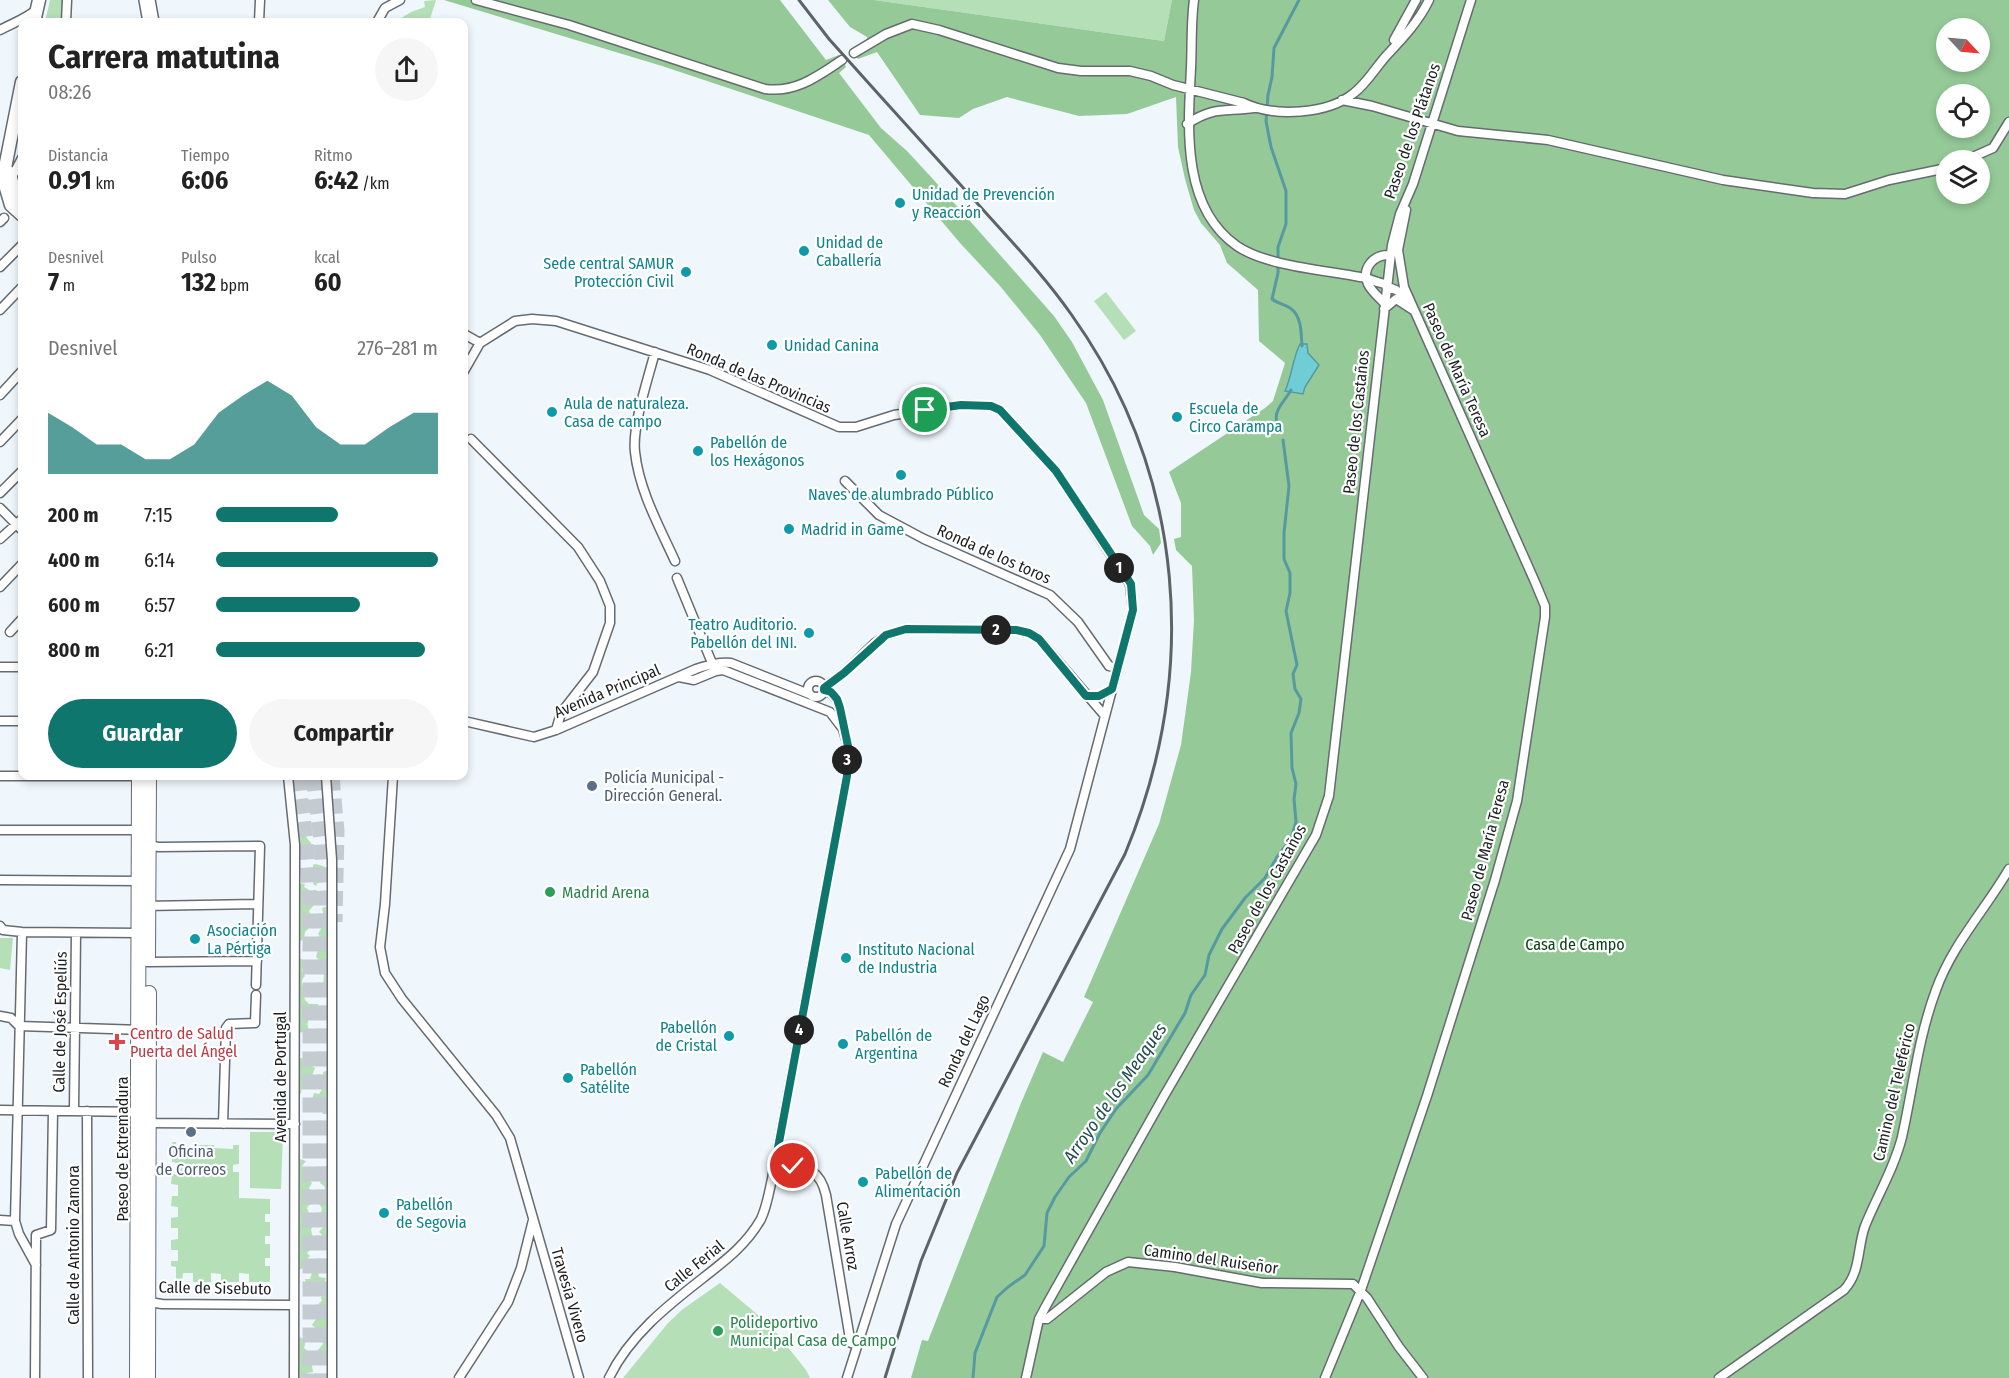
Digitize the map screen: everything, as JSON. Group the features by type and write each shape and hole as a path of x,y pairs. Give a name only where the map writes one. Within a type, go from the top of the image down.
{"highway":[{"path":"147,0 150,18"},
{"path":"157,0 159,18"}],"main road":[{"path":"11,202 11,180 18,118"},
{"path":"11,180 3,178 11,202"},
{"name":"Paseo de Extremadura","path":"139,780 148,962 139,1112 143,1298 148,1378"},
{"name":"Paseo de Extremadura","path":"138,1378 143,1298 148,1123 139,933 144,906 139,881 149,780"}],"street":[{"path":"66,18 67,0"},
{"path":"259,18 260,0"},
{"path":"382,11 400,0"},
{"path":"476,0 569,25 765,89 782,90 805,84 843,60"},
{"path":"1194,0 1187,124 1194,175 1200,195 1218,228 1240,248 1274,261 1367,278 1394,288 1408,299"},
{"path":"1376,68 1399,33 1416,0"},
{"path":"1187,124 1202,114 1215,110 1304,111 1341,100 1354,93 1414,24 1429,0"},
{"name":"Paseo de los Plátanos","path":"1394,256 1413,184 1471,0"},
{"path":"0,30 18,20"},
{"path":"854,53 886,34 912,24 939,30 1058,68 1081,71 1130,71 1258,109"},
{"path":"1354,93 1372,106"},
{"path":"1341,100 1372,106 1458,130 1548,140 1723,180 1832,195 1850,193 1889,180 1936,170"},
{"path":"1988,150 1993,148 2009,122"},
{"path":"11,180 18,166"},
{"path":"0,267 18,249"},
{"path":"1394,256 1381,256 1374,259 1369,266 1367,278 1373,292 1384,306 1396,299 1414,310"},
{"name":"Paseo de los Castaños","path":"1026,1378 1039,1319 1164,1096 1317,835 1329,796 1386,285 1394,256"},
{"name":"Paseo de María Teresa","path":"1325,1378 1361,1290 1427,1096 1517,801 1545,617 1545,606 1535,582 1408,299 1394,256"},
{"path":"0,310 18,291"},
{"name":"Ronda de las Provincias","path":"468,364 480,343 515,321 532,319 556,321 710,370 839,427 856,427 894,416 961,405 991,406 1000,410 1056,471 1131,584 1133,610"},
{"path":"468,336 480,343"},
{"path":"655,352 639,410 634,450 640,480 675,561"},
{"path":"0,395 18,375"},
{"path":"0,442 18,423"},
{"path":"471,439 578,547 600,580 610,606 610,623 592,672 561,713 556,730"},
{"path":"0,493 18,475"},
{"name":"Ronda de los toros","path":"844,482 879,515 924,539 1050,595 1078,622 1109,666 1117,668"},
{"path":"0,508 18,522"},
{"path":"0,539 18,526"},
{"path":"0,587 18,568"},
{"path":"676,578 712,663"},
{"name":"Ronda del Lago","path":"847,1378 896,1224 1070,849 1133,610"},
{"path":"10,632 18,623"},
{"path":"679,677 712,663 731,663 816,697 821,695 824,689 886,635 906,629 1016,630 1029,633 1039,639 1105,716"},
{"path":"0,667 18,667"},
{"name":"Avenida Principal","path":"468,722 534,737 556,730 679,677 694,680 723,670 826,709 843,729"},
{"path":"775,1164 847,776 848,746 837,699 819,682 814,681 793,687"},
{"path":"809,684 809,694"},
{"path":"1086,696 1099,696 1112,689"},
{"path":"0,721 18,721"},
{"path":"0,776 18,776"},
{"name":"Avenida de Portugal","path":"288,780 295,845 294,1378"},
{"path":"326,780 332,860 332,1378"},
{"name":"Travesía Vivero","path":"393,780 380,947 385,973 402,999 496,1115 510,1138 579,1378"},
{"path":"0,830 260,846 256,985"},
{"name":"Camino del Teleférico","path":"1719,1378 1836,1296 1854,1278 1865,1227 1891,1171 1901,1138 1921,1035 1936,989 1946,965 2009,869"},
{"path":"0,880 139,881"},
{"path":"144,906 258,904"},
{"path":"0,926 3,930 22,932 139,933"},
{"path":"22,932 15,1221 19,1234 36,1265"},
{"name":"Calle de José Espeliús","path":"74,1111 76,933"},
{"path":"148,962 257,961"},
{"path":"223,1124 226,1028 229,1024 255,1023 256,995"},
{"path":"0,1016 11,1018 19,1026 144,1030"},
{"path":"0,1110 139,1112 148,1123 295,1124"},
{"path":"35,1378 36,1235 51,1230 53,1111"},
{"name":"Calle de Antonio Zamora","path":"87,1111 88,1378"},
{"name":"Calle Arroz","path":"775,1164 806,1168 821,1179 826,1196 850,1339 851,1343 857,1345"},
{"name":"Calle Ferial","path":"609,1378 623,1352 638,1335 679,1297 744,1244 762,1216 775,1164"},
{"path":"0,1220 15,1221"},
{"path":"459,1378 508,1302 521,1268 533,1220"},
{"name":"Camino del Ruiseñor","path":"1039,1319 1047,1319 1106,1272 1128,1262 1175,1267 1262,1283 1353,1284 1361,1290"},
{"path":"1361,1290 1423,1378"},
{"name":"Calle de Sisebuto","path":"143,1298 162,1304 294,1305"}],"green space":[{"path":"50,0 62,0 62,18 46,18"},
{"path":"436,0 430,18 401,18 425,7 424,1"},
{"path":"444,0 780,0 826,60 839,55 846,67 839,73 881,128 932,178 1054,316 1072,342 1103,400 1144,515 1159,529 1161,543 1153,555 1150,546 1132,526 1086,403 1040,335 869,135 662,66"},
{"name":"Casa de Campo","path":"828,0 874,0 1164,41 1172,0 2009,0 2009,1378 911,1378 922,1340 928,1341 1043,1052 1063,1062 1093,1002 1084,997 1159,824 1181,745 1191,672 1194,620 1192,566 1176,550 1174,539 1181,537 1181,503 1169,472 1273,401 1285,363 1259,341 1258,290 1227,263 1220,245 1201,223 1194,210 1178,147 1176,97 1127,114 1079,116 1007,97 973,109 959,118 920,115 877,52 858,59 852,49 867,37 850,27"},
{"path":"874,0 1172,0 1164,41"},
{"path":"1106,292 1136,331 1124,340 1094,301"},
{"path":"298,826 306,827 310,834 306,837 311,843 311,850 306,853 305,860 300,858"},
{"path":"315,864 327,869 323,874 326,881 319,878 316,886 313,884 314,877 308,874 313,871"},
{"path":"299,883 305,884 304,887 311,891 309,896 314,905 309,911 311,917 304,920 309,928 305,932 304,940 299,941"},
{"path":"328,906 328,988 323,986 324,975 317,970 321,961 316,957 319,946 326,943 318,934 322,927 319,923 324,918 322,908"},
{"path":"0,938 13,938 10,970 0,968"},
{"path":"299,958 306,961 302,970 305,976 302,984 308,993 304,996 305,1000 309,1004 318,1004 317,1015 314,1014 308,1021 309,1030 299,1033"},
{"path":"300,1058 307,1059 307,1063 315,1068 311,1078 305,1081 307,1086 302,1089 299,1098"},
{"path":"328,1070 328,1114 323,1114 321,1109 311,1103 314,1093 319,1094 322,1089 319,1083 324,1078 323,1072"},
{"path":"250,1132 283,1132 281,1189 250,1188"},
{"path":"172,1142 176,1142 176,1149 196,1148 196,1145 214,1145 214,1148 233,1149 233,1145 239,1145 239,1164 233,1165 233,1172 239,1172 239,1198 270,1199 270,1214 265,1214 265,1222 270,1222 270,1236 265,1236 265,1244 270,1244 270,1258 265,1258 265,1266 270,1266 270,1282 249,1282 249,1274 239,1273 239,1282 221,1282 221,1274 211,1273 211,1282 193,1282 193,1273 183,1273 182,1282 176,1282 176,1267 171,1266 171,1261 178,1261 178,1250 171,1250 171,1240 178,1239 178,1228 171,1228 171,1218 178,1217 178,1207 171,1206 172,1196 178,1196 178,1185 171,1184 172,1174 178,1174 178,1163 172,1162"},
{"path":"300,1159 306,1161 302,1166 308,1171 307,1176 312,1183 309,1188 314,1196 312,1198 314,1203 309,1205 307,1208 309,1213 306,1214 306,1224 313,1225 311,1230 313,1238 306,1241 311,1249 307,1253 310,1256 306,1260 305,1267 299,1270"},
{"path":"328,1166 328,1245 323,1244 323,1236 319,1232 324,1226 324,1219 320,1217 322,1208 319,1204 326,1192 320,1183 324,1173 322,1167"},
{"path":"318,1272 319,1277 326,1278 324,1283 320,1284 323,1290 320,1292 315,1288 311,1294 308,1291 311,1285 306,1283 305,1279 310,1279 312,1273"},
{"name":"Polideportivo Municipal Casa de Campo","path":"720,1283 771,1326 810,1378 623,1378 668,1323 683,1309"},
{"path":"328,1295 328,1363 323,1362 323,1354 318,1350 323,1344 320,1338 316,1339 318,1330 312,1325 316,1319 316,1313 321,1309 319,1303 322,1301 321,1297"},
{"path":"299,1337 306,1340 304,1348 309,1352 305,1355 306,1360 313,1362 313,1372 307,1373 304,1378 299,1378"}],"water":[{"path":"1300,344 1307,344 1308,353 1319,365 1303,394 1285,391"}],"waterway":[{"name":"Arroyo de los Meaques","path":"1299,0 1274,48 1266,121 1271,147 1286,191 1286,224 1278,247 1278,273 1272,299 1288,307 1297,315 1302,346"},
{"name":"Arroyo de los Meaques","path":"1280,431 1277,424 1277,413 1291,390"},
{"name":"Arroyo de los Meaques","path":"973,1378 975,1353 997,1297 1025,1275 1044,1246 1047,1213 1055,1197 1069,1177 1086,1161 1100,1133 1116,1109 1148,1075 1185,1013 1191,995 1205,975 1209,955 1222,929 1245,898 1265,878 1291,839 1296,822 1294,799 1296,784 1292,768 1291,733 1299,713 1301,699 1295,689 1293,674 1297,665 1286,611 1290,593 1290,573 1284,559 1284,533 1289,486 1283,440"}],"tunnel":[{"path":"298,780 310,903 310,1378"},
{"path":"314,780 321,840 325,903 323,1378"},
{"path":"332,780 337,831 335,922"}],"railway":[{"path":"799,0 829,39 1026,257 1071,314 1109,376 1138,441 1158,508 1169,576 1171,646 1164,716 1149,785 1125,854 957,1173 921,1261 885,1378"}],"place":[{"name":"Unidad de Prevención y Reacción","path":"900,203"},
{"name":"Unidad de Caballería","path":"804,251"},
{"name":"Sede central SAMUR Protección Civil","path":"686,272"},
{"name":"Unidad Canina","path":"772,345"},
{"name":"Aula de naturaleza. Casa de campo","path":"552,412"},
{"name":"Escuela de Circo Carampa","path":"1177,417"},
{"name":"Pabellón de los Hexágonos","path":"698,451"},
{"name":"Naves de alumbrado Público","path":"901,475"},
{"name":"Madrid in Game","path":"789,529"},
{"name":"Teatro Auditorio. Pabellón del INI.","path":"809,633"},
{"name":"Policía Municipal - Dirección General.","path":"592,786"},
{"name":"Madrid Arena","path":"550,892"},
{"name":"Asociación La Pértiga","path":"195,939"},
{"name":"Instituto Nacional de Industria","path":"846,958"},
{"name":"Pabellón de Cristal","path":"729,1036"},
{"name":"Centro de Salud Puerta del Ángel","path":"117,1042"},
{"name":"Pabellón de Argentina","path":"843,1044"},
{"name":"Pabellón Satélite","path":"568,1078"},
{"name":"Oficina de Correos","path":"191,1132"},
{"name":"Pabellón de Alimentación","path":"863,1182"},
{"name":"Pabellón de Segovia","path":"384,1213"},
{"name":"Polideportivo Municipal Casa de Campo","path":"718,1331"}],"route":[{"path":"793,1166 775,1164 847,776 848,746 840,708 837,699 824,688 886,635 906,629 1016,630 1029,633 1039,639 1086,696 1099,696 1112,689 1133,610 1131,584 1056,471 1008,417 991,406 961,405 925,410"}]}
